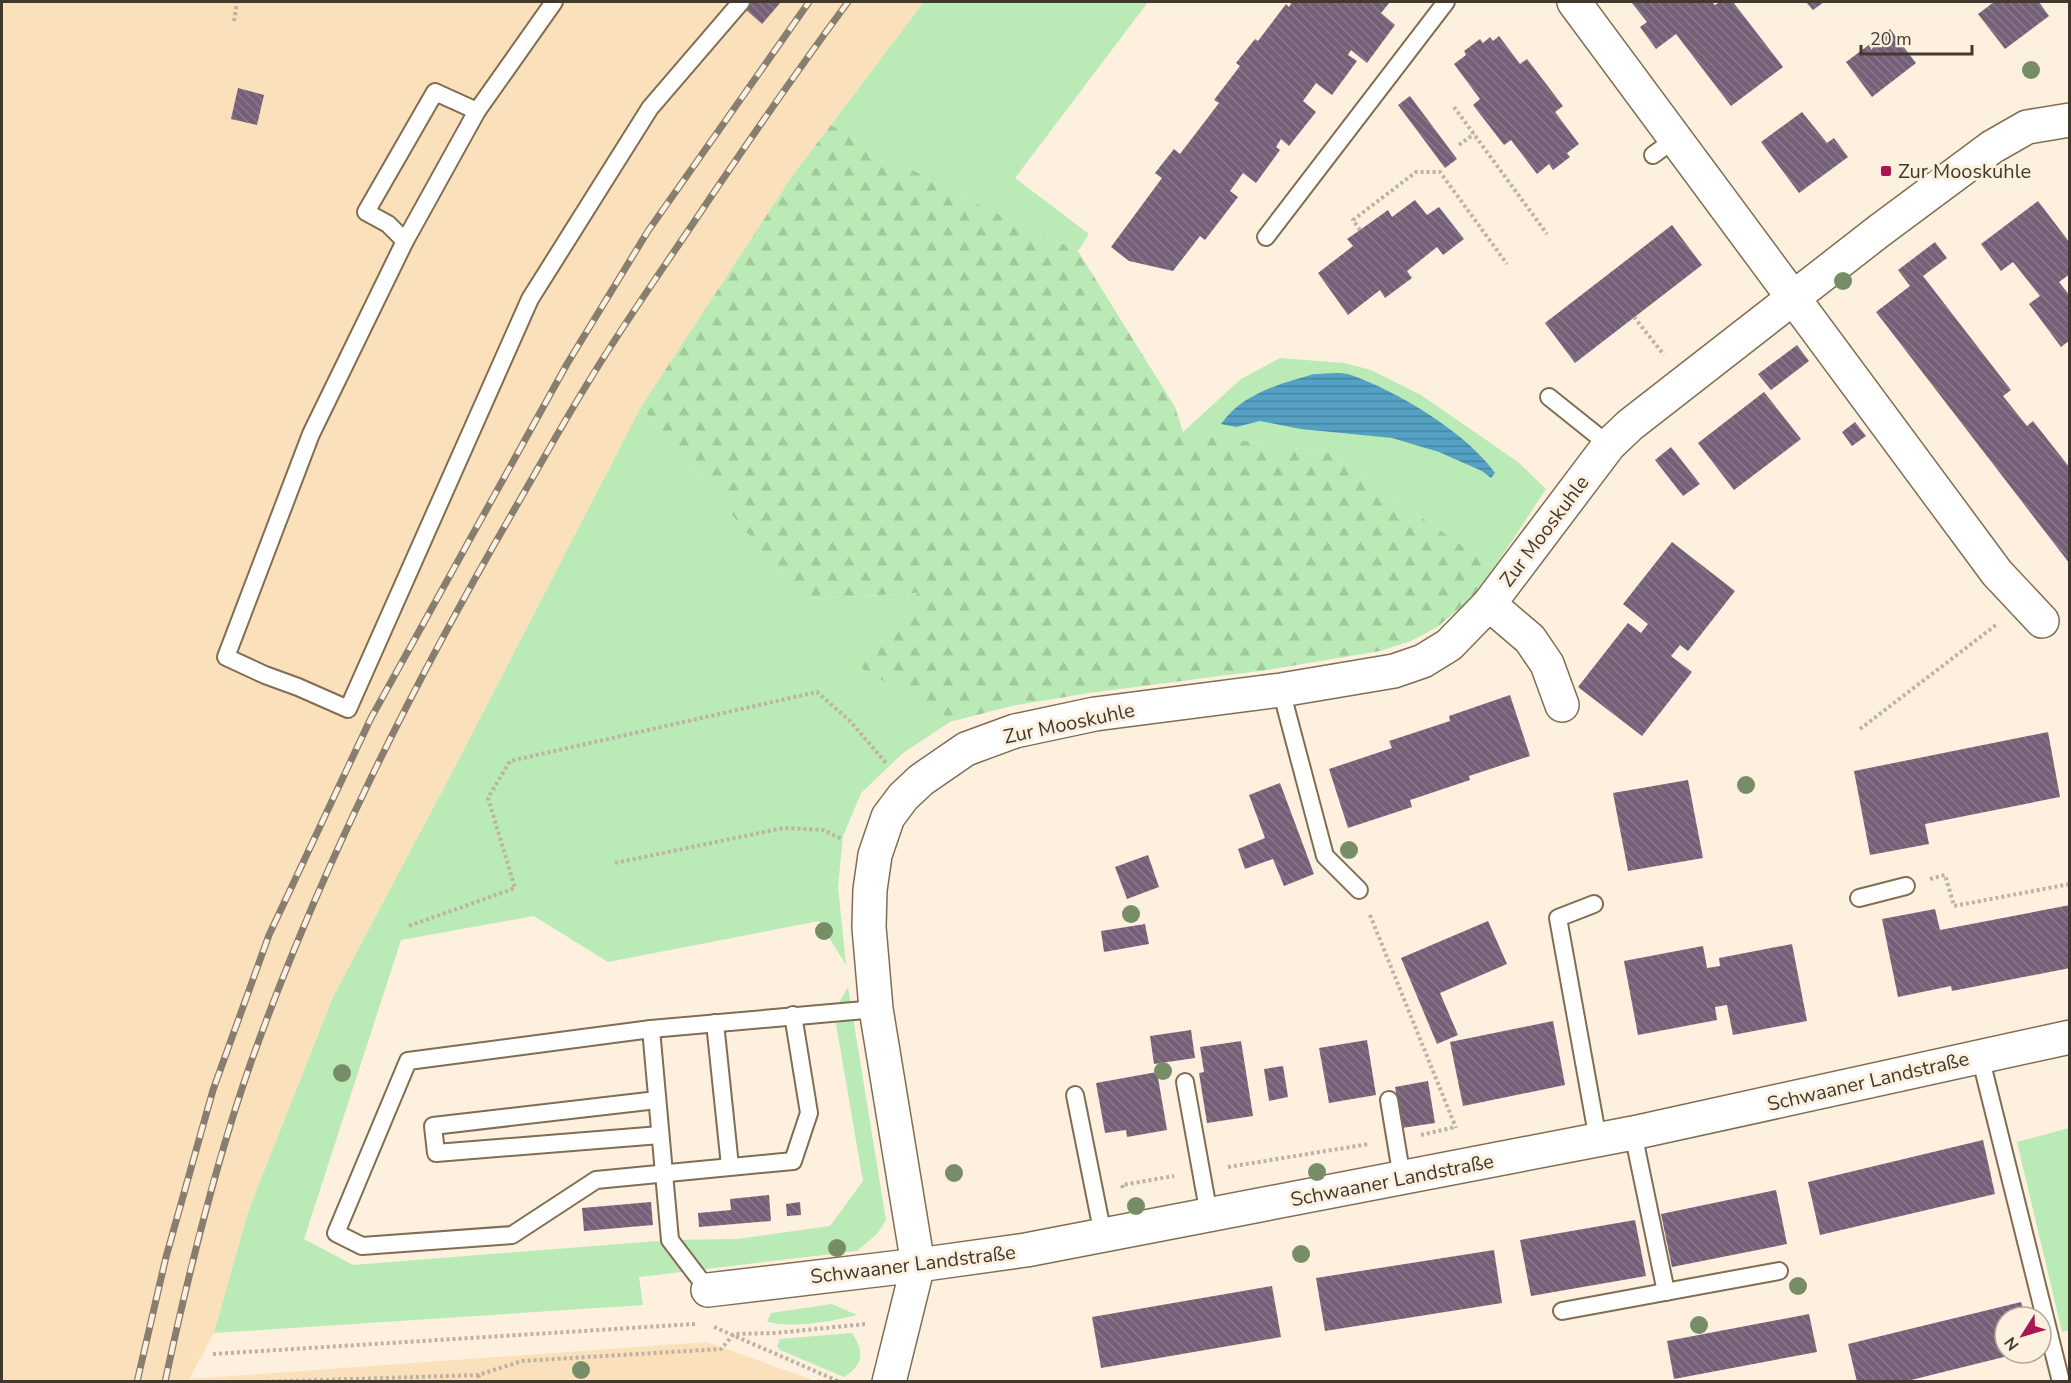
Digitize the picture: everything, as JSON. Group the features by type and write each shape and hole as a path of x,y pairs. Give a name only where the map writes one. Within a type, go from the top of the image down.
{"street":[{"path":"1574,2 1664,147 1793,297 1997,573 2033,612"},
{"name":"Zur Mooskuhle","path":"918,1265 876,1009 869,927 870,890 875,855 888,817 909,791 966,749 1015,731 1095,714 1281,690 1394,671 1423,661 1449,645 1489,604 1609,445 1630,425 1793,297 1992,147 2027,127 2070,120"},
{"name":"Zur Mooskuhle","path":"1489,604 1530,639 1548,664 1562,705"},
{"name":"Schwaaner Landstraße","path":"708,1290 1026,1250 1633,1133 2070,1037"},
{"path":"889,1382 918,1265"}],"lane":[{"path":"554,2 477,111 405,241 311,434 226,657 348,709 530,299 650,108 741,2"},
{"path":"1266,237 1446,2"},
{"path":"405,241 388,224 366,212 435,92 477,111"},
{"path":"1549,397 1609,445"},
{"path":"1281,690 1325,856 1359,890"},
{"path":"1859,898 1906,886"},
{"path":"1594,904 1558,918 1598,1140"},
{"path":"793,1015 809,1113 793,1161 596,1180 512,1235 362,1246 336,1233 408,1061 651,1029 793,1015 876,1009"},
{"path":"715,1023 730,1167"},
{"path":"651,1029 670,1240 708,1290"},
{"path":"1980,1056 2061,1382"},
{"path":"1185,1082 1209,1215"},
{"path":"1075,1095 1117,1232"},
{"path":"657,1100 433,1126 436,1153 660,1135"},
{"path":"1389,1100 1402,1178"},
{"path":"1633,1133 1666,1292"},
{"path":"1562,1311 1779,1271"}],"path":[{"path":"234,21 237,2"},
{"path":"1454,107 1547,234"},
{"path":"1460,145 1474,134"},
{"path":"1360,230 1353,220 1416,172 1440,172 1507,264"},
{"path":"1634,317 1685,382"},
{"path":"1860,729 2033,612"},
{"path":"409,926 515,888 488,798 510,761 817,692 850,720 909,791"},
{"path":"615,863 783,828 823,830 875,855"},
{"path":"1906,886 1945,875 1954,906 2070,884"},
{"path":"1359,890 1455,1127 1467,1165"},
{"path":"1117,1232 1122,1185 1396,1140 1455,1127"},
{"path":"213,1354 704,1323 734,1334 840,1382"},
{"path":"260,1382 478,1375 522,1361 721,1349 734,1334 775,1333 876,1323"},
{"path":"478,1375 481,1382"}],"shaded area":[{"path":"2,2 924,2 795,172 641,407 333,997 248,1212 214,1333 188,1381 2,1382"},
{"path":"707,1342 815,1381 190,1381 190,1379"}],"green space":[{"path":"924,2 1148,2 1015,178 1089,234 1078,251 960,196 831,125"},
{"path":"831,125 960,196 1078,251 1175,407 1183,432 1330,453 1494,568 1477,594 1437,627 1411,641 1380,651 1273,669 1089,693 1011,706 954,721 859,667 918,593 803,599 641,407 795,172"},
{"path":"1280,358 1344,363 1371,370 1421,395 1518,462 1546,489 1494,568 1330,453 1183,432 1241,379"},
{"path":"641,407 803,599 919,593 859,667 953,720 903,753 861,793 843,836 838,887 846,965 819,921 608,962 534,916 401,940 304,1239 353,1265 670,1240 738,1239 830,1226 863,1181 834,1012 848,987 886,1220 877,1234 857,1251 639,1277 643,1305 214,1333 248,1212 333,997"},
{"path":"2069,1128 2070,1330 2062,1332 2017,1142"},
{"path":"832,1304 857,1315 812,1323 767,1322 771,1313"},
{"path":"852,1333 859,1346 860,1357 855,1368 844,1377 780,1350 777,1346 780,1339"}],"water":[{"path":"1314,374 1347,374 1389,391 1449,429 1483,458 1495,473 1491,478 1482,471 1439,452 1392,438 1301,429 1260,421 1236,427 1221,424 1230,413 1251,397 1275,386"}],"building":[{"path":"751,2 781,2 762,24 745,9"},
{"path":"1292,2 1390,2 1381,13 1395,25 1367,63 1351,50 1348,55 1357,61 1332,95 1316,83 1303,101 1316,112 1289,146 1281,139 1276,147 1280,150 1256,183 1243,173 1230,191 1238,197 1205,240 1200,236 1173,271 1129,261 1111,247 1162,178 1155,173 1174,149 1180,154 1219,103 1214,100 1240,66 1236,63 1255,39 1258,41 1286,4 1289,7"},
{"path":"1631,2 1712,2 1715,5 1720,2 1733,2 1783,67 1731,106 1676,34 1656,49 1640,27 1647,22"},
{"path":"1806,2 1824,2 1813,10"},
{"path":"1994,2 2039,2 2049,16 2005,49 1978,14"},
{"path":"1890,29 1916,63 1872,97 1846,62"},
{"path":"1499,36 1520,64 1527,59 1563,106 1555,112 1579,144 1567,153 1570,157 1553,170 1549,164 1537,174 1511,140 1504,145 1473,105 1480,99 1454,64 1466,55 1464,51 1480,39 1483,43 1490,37 1493,41"},
{"path":"238,88 264,95 257,125 231,119"},
{"path":"1410,96 1457,159 1445,168 1398,105"},
{"path":"1802,112 1827,143 1834,138 1848,157 1799,193 1761,142"},
{"path":"1415,200 1427,215 1439,207 1464,239 1443,255 1437,247 1407,271 1412,278 1385,298 1380,290 1348,315 1318,273 1353,246 1347,239 1388,210 1392,217"},
{"path":"2038,201 2070,243 2070,274 2059,282 2070,296 2070,340 2061,347 2029,304 2040,296 2013,262 2001,271 1981,244"},
{"path":"1672,225 1702,265 1575,363 1545,323"},
{"path":"1935,242 1947,258 1923,276 2011,390 2003,396 2027,426 2033,421 2070,468 2070,564 1876,312 1910,286 1898,270"},
{"path":"1797,345 1809,361 1771,390 1758,374"},
{"path":"1764,392 1801,439 1734,490 1698,443"},
{"path":"1855,422 1866,436 1852,446 1842,432"},
{"path":"1671,447 1700,484 1683,496 1655,460"},
{"path":"1672,542 1735,591 1688,651 1680,645 1671,656 1692,672 1642,736 1578,687 1628,623 1641,633 1648,624 1623,604"},
{"path":"1510,695 1530,756 1469,776 1470,780 1410,800 1412,807 1348,828 1329,769 1392,748 1389,741 1450,721 1449,716"},
{"path":"2048,732 2060,797 1925,824 1929,844 1870,855 1854,771"},
{"path":"1688,780 1703,858 1628,871 1613,793"},
{"path":"1280,783 1314,874 1284,886 1273,859 1245,869 1238,849 1265,838 1249,795"},
{"path":"1148,855 1159,887 1127,899 1115,867"},
{"path":"2070,905 2070,968 1952,991 1951,986 1898,997 1882,919 1935,909 1940,930"},
{"path":"1488,921 1507,964 1440,993 1458,1035 1437,1044 1401,958"},
{"path":"1145,924 1149,944 1104,952 1101,931"},
{"path":"1792,944 1807,1021 1733,1035 1727,1005 1715,1007 1717,1020 1638,1035 1624,961 1703,946 1707,968 1720,966 1719,958"},
{"path":"1553,1021 1565,1085 1463,1106 1450,1042"},
{"path":"1191,1030 1195,1058 1154,1064 1150,1036"},
{"path":"1367,1040 1376,1095 1329,1103 1319,1048"},
{"path":"1241,1041 1253,1116 1207,1123 1199,1073 1204,1072 1200,1047"},
{"path":"1283,1066 1288,1097 1269,1101 1264,1069"},
{"path":"1157,1072 1167,1130 1127,1137 1126,1130 1105,1133 1096,1083"},
{"path":"1428,1081 1435,1123 1402,1128 1395,1087"},
{"path":"1983,1140 1995,1194 1820,1235 1808,1182"},
{"path":"1776,1190 1787,1244 1672,1267 1661,1214"},
{"path":"769,1195 771,1221 699,1227 698,1213 731,1210 730,1199"},
{"path":"651,1202 653,1225 584,1231 582,1208"},
{"path":"800,1202 801,1215 787,1216 786,1204"},
{"path":"1635,1220 1646,1276 1531,1296 1520,1240"},
{"path":"1494,1250 1502,1303 1325,1331 1316,1278"},
{"path":"1272,1286 1281,1337 1101,1368 1092,1317"},
{"path":"1993,1309 1993,1360 1903,1382 1857,1382 1848,1344"},
{"path":"1809,1314 1817,1352 1674,1379 1667,1341"}],"railway":[{"path":"137,1382 166,1257 213,1090 269,935 371,718 567,364 648,231 809,2"},
{"path":"165,1382 203,1222 250,1065 306,921 403,713 476,577 589,381 730,168 848,2"}],"place":[{"name":"Zur Mooskuhle","path":"1886,171"}]}
